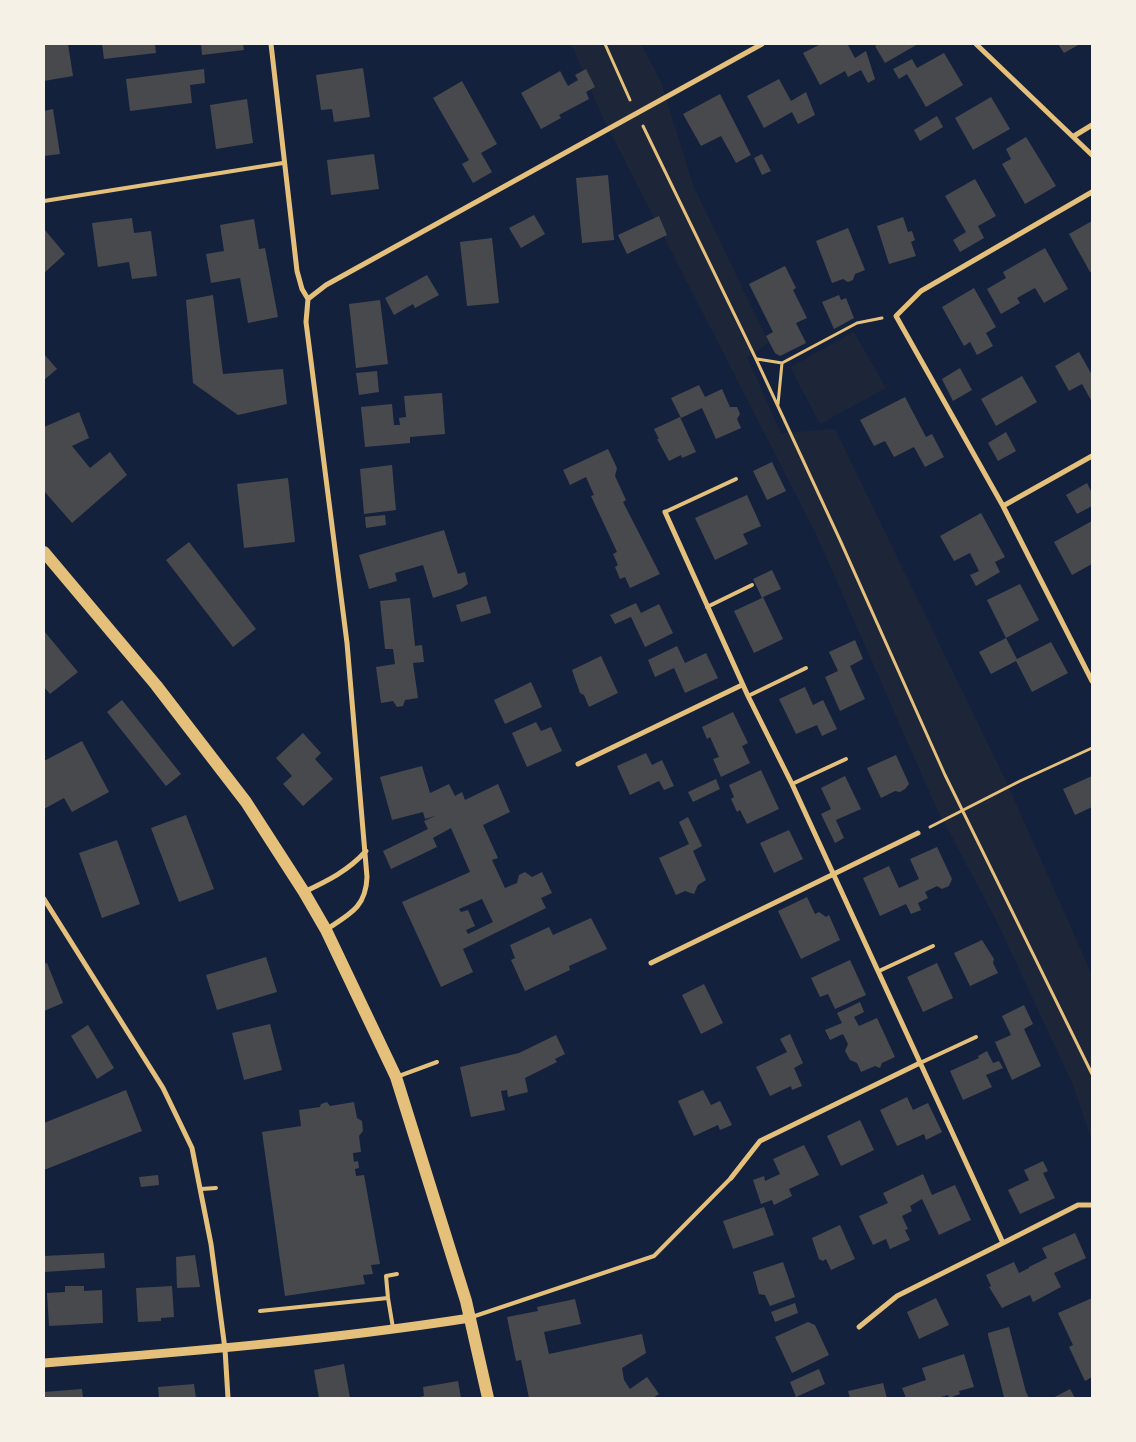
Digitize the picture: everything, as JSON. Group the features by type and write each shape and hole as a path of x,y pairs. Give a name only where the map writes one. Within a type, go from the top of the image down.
{"main road":[{"path":"44,552 156,685 246,802 326,930 396,1076 415,1129 470,1318 488,1398"}],"street":[{"path":"271,44 283,163 297,271 302,289 308,300 306,322 347,643 366,851 367,890 362,902 347,916 326,930"},
{"path":"308,300 326,285 762,44"},
{"path":"976,44 1092,155"},
{"path":"1074,136 1092,125"},
{"path":"1092,192 920,291 896,316 1003,506 1092,681"},
{"path":"1003,506 1092,456"},
{"path":"665,512 742,684 792,784 1003,1243"},
{"path":"578,764 742,684"},
{"path":"651,964 918,833"},
{"path":"304,892 338,875 356,863 366,851"},
{"path":"44,899 163,1088 192,1148 201,1189 225,1349 228,1398"},
{"path":"732,1178 760,1141 920,1063"},
{"path":"859,1327 897,1296 1078,1205 1092,1205"},
{"path":"44,1363 225,1349 393,1330 470,1318"}],"lane":[{"path":"44,201 283,163"},
{"path":"665,512 736,479"},
{"path":"707,607 752,585"},
{"path":"748,696 806,668"},
{"path":"792,784 846,758"},
{"path":"878,971 933,946"},
{"path":"920,1063 976,1037"},
{"path":"396,1076 437,1062"},
{"path":"470,1318 654,1256 732,1178"},
{"path":"201,1189 216,1188"},
{"path":"393,1330 386,1276 397,1274"},
{"path":"260,1311 388,1298"}],"path":[{"path":"605,44 756,359 962,812 1092,1074"},
{"path":"756,359 782,363 857,323 896,316"},
{"path":"778,407 782,363"},
{"path":"918,833 1020,781 1092,748"}],"shaded area":[{"path":"571,44 641,44 661,82 693,185 769,343 747,357 781,433 835,429 1006,781 1092,975 1092,1141 1073,1085 998,924 935,805 816,534 603,118"},
{"path":"854,332 886,388 820,424 790,367"}],"building":[{"path":"44,44 68,44 73,76 44,81"},
{"path":"102,44 155,44 156,53 104,59"},
{"path":"201,44 243,44 244,50 202,55"},
{"path":"821,44 851,44 848,45 855,58 866,51 875,79 868,83 861,70 848,77 845,71 820,85 803,53"},
{"path":"879,44 918,44 885,63 875,46"},
{"path":"1058,44 1080,44 1064,53"},
{"path":"944,53 963,85 926,107 907,74 899,79 893,69 912,59 917,68"},
{"path":"363,68 370,117 334,122 332,109 321,110 316,75"},
{"path":"204,69 205,83 190,85 192,103 130,111 126,79"},
{"path":"586,69 595,87 586,92 589,99 559,115 561,118 541,129 521,93 560,71 568,86 578,80 575,75"},
{"path":"779,79 791,101 806,92 815,115 798,124 792,112 764,128 747,96"},
{"path":"462,81 497,144 481,153 492,172 473,183 462,164 469,160 433,98"},
{"path":"720,94 751,155 736,163 721,136 701,146 683,114"},
{"path":"991,97 1010,129 973,150 955,118"},
{"path":"247,99 253,143 216,149 210,105"},
{"path":"53,109 60,154 44,156 44,111"},
{"path":"937,116 943,127 920,141 914,130"},
{"path":"1026,137 1056,186 1025,204 1002,164 1011,159 1006,149"},
{"path":"374,154 379,189 331,195 327,160"},
{"path":"762,154 771,171 762,175 754,158"},
{"path":"608,175 614,240 582,243 576,178"},
{"path":"975,179 996,216 978,226 984,238 960,252 953,240 966,232 945,196"},
{"path":"534,215 545,234 521,248 509,228"},
{"path":"659,216 667,235 627,254 618,235"},
{"path":"903,217 908,232 912,231 915,240 911,242 916,256 889,264 877,226"},
{"path":"132,218 134,233 151,231 157,276 132,279 129,262 98,267 92,223"},
{"path":"254,219 259,249 265,248 278,317 248,323 240,278 211,283 206,254 224,251 220,225"},
{"path":"1092,221 1092,271 1090,272 1069,234"},
{"path":"848,228 865,270 855,274 853,280 848,282 843,279 832,283 816,241"},
{"path":"44,229 65,254 44,273"},
{"path":"492,238 499,303 467,306 460,242"},
{"path":"1045,248 1068,289 1044,303 1035,288 1017,298 1020,303 1001,314 987,289 1006,278 1003,272"},
{"path":"785,266 796,288 793,290 807,318 796,323 806,343 780,356 775,353 766,336 773,332 749,284"},
{"path":"427,275 439,295 415,308 413,304 394,315 385,298"},
{"path":"974,288 996,327 986,333 993,346 977,355 970,342 964,346 942,307"},
{"path":"213,295 223,374 283,369 287,404 238,415 193,383 186,300"},
{"path":"839,295 841,300 846,298 854,318 834,329 822,302"},
{"path":"380,300 388,364 356,368 349,304"},
{"path":"1079,352 1092,375 1092,402 1082,384 1069,391 1055,366"},
{"path":"44,354 57,369 44,380"},
{"path":"960,368 972,390 953,401 942,379"},
{"path":"377,371 379,392 359,395 356,373"},
{"path":"1022,376 1037,402 996,426 981,399"},
{"path":"699,385 705,397 722,389 730,407 737,407 740,414 737,419 741,428 716,439 702,408 681,418 671,398"},
{"path":"442,393 445,434 410,437 410,443 365,447 361,407 392,404 394,425 400,425 399,418 406,417 404,396"},
{"path":"905,397 926,437 932,434 944,457 925,467 914,447 894,457 885,441 874,446 860,420"},
{"path":"79,412 89,438 72,446 90,468 110,452 127,475 72,523 44,491 44,427"},
{"path":"680,417 696,452 682,458 681,455 669,461 657,439 659,439 654,429"},
{"path":"1006,432 1016,451 998,461 988,443"},
{"path":"608,449 617,468 615,476 626,500 623,502 660,574 630,588 625,577 620,579 615,567 618,565 613,554 617,552 591,496 594,495 586,477 570,485 563,470"},
{"path":"772,462 786,491 767,500 753,471"},
{"path":"392,465 396,510 364,514 360,469"},
{"path":"288,478 295,542 244,548 237,484"},
{"path":"1087,483 1092,493 1092,506 1077,514 1066,495"},
{"path":"747,495 761,526 743,534 748,544 715,560 695,518"},
{"path":"981,513 1005,557 995,562 1000,572 976,586 970,575 979,571 970,553 954,561 940,536"},
{"path":"385,515 386,525 366,528 365,517"},
{"path":"1092,521 1092,564 1072,575 1054,542"},
{"path":"444,530 458,574 465,572 468,584 461,589 433,598 423,565 395,573 397,581 369,589 359,555"},
{"path":"189,542 256,629 233,647 166,560"},
{"path":"772,570 781,589 763,597 783,639 754,653 734,611 762,598 753,579"},
{"path":"1020,584 1039,620 1006,638 987,600"},
{"path":"486,596 491,613 461,622 456,605"},
{"path":"410,598 415,646 422,645 424,662 413,663 418,698 405,700 403,706 397,707 393,701 381,703 376,667 395,664 393,649 385,649 380,601"},
{"path":"636,603 641,613 659,604 673,633 645,647 631,617 615,624 610,615"},
{"path":"44,631 78,672 50,694 44,687"},
{"path":"1006,638 1017,659 1051,642 1068,673 1032,692 1016,661 991,674 979,652"},
{"path":"855,640 863,659 850,666 865,699 840,711 825,677 838,671 829,652"},
{"path":"677,646 685,663 706,653 718,678 685,693 674,668 655,677 648,660"},
{"path":"601,656 618,693 589,707 584,695 580,693 572,670"},
{"path":"531,682 542,707 505,724 494,700"},
{"path":"805,687 813,705 823,700 837,729 822,736 817,725 796,734 779,699"},
{"path":"122,700 181,774 166,786 107,712"},
{"path":"733,712 748,743 742,746 750,763 721,777 713,759 719,757 710,737 707,739 702,727"},
{"path":"536,722 541,731 551,727 562,751 527,767 512,733"},
{"path":"303,733 321,753 315,759 333,779 303,806 283,784 292,776 276,758"},
{"path":"82,741 109,792 72,812 64,798 44,809 44,761"},
{"path":"646,753 652,765 662,760 674,786 664,790 659,781 630,795 617,766"},
{"path":"896,755 909,784 900,792 895,791 881,798 867,768"},
{"path":"422,766 430,793 449,784 455,796 462,792 465,800 498,784 510,812 483,825 498,858 492,860 505,888 517,883 519,875 525,872 532,877 542,872 552,893 541,898 546,908 463,949 473,972 441,987 402,902 470,872 451,828 433,838 437,847 391,869 383,851 428,829 424,821 435,816 425,819 423,812 392,820 380,777","holes":["482,899 493,922 468,934 466,930 475,926 468,910 461,912 459,909"]},
{"path":"761,770 779,809 747,824 740,810 737,812 731,799 734,797 729,785"},
{"path":"845,776 861,809 836,820 844,838 835,843 821,814 831,809 821,788"},
{"path":"1092,776 1092,807 1075,815 1063,789"},
{"path":"716,779 720,789 693,802 688,792"},
{"path":"186,815 214,889 179,902 151,828"},
{"path":"688,817 702,846 693,851 706,880 698,885 694,894 685,891 676,895 659,858 689,844 679,822"},
{"path":"789,830 803,859 774,873 760,843"},
{"path":"117,840 140,904 102,918 79,853"},
{"path":"937,847 952,879 949,886 942,889 937,886 925,892 928,898 918,903 921,910 911,914 906,904 880,916 863,878 889,866 899,888 919,879 910,859"},
{"path":"807,897 815,914 819,912 826,917 829,915 840,940 801,959 778,911"},
{"path":"591,918 607,949 569,966 570,970 525,991 511,960 515,958 510,945 549,927 553,935"},
{"path":"982,940 994,959 993,963 998,973 970,986 954,953"},
{"path":"266,957 277,992 217,1010 206,975"},
{"path":"850,960 866,995 835,1009 828,994 820,997 811,978"},
{"path":"47,963 63,1003 44,1011 44,964"},
{"path":"937,963 953,998 923,1012 907,977"},
{"path":"704,984 723,1023 701,1034 682,995"},
{"path":"860,1002 864,1012 854,1017 859,1026 877,1018 895,1057 882,1063 880,1068 875,1066 861,1072 857,1063 850,1060 845,1051 848,1044 843,1034 830,1040 825,1030 842,1023 837,1013"},
{"path":"1024,1005 1033,1024 1024,1029 1041,1066 1012,1080 995,1042 1011,1035 1002,1016"},
{"path":"270,1024 282,1070 244,1080 232,1033"},
{"path":"88,1025 114,1068 97,1079 71,1036"},
{"path":"790,1034 803,1063 794,1068 802,1086 792,1090 791,1086 770,1096 756,1067 787,1052 780,1039"},
{"path":"556,1035 565,1054 555,1059 557,1062 525,1078 528,1092 508,1097 507,1090 501,1091 505,1110 471,1117 460,1067 519,1053"},
{"path":"987,1051 993,1063 999,1061 1003,1068 986,1075 992,1087 963,1100 950,1071 979,1058 978,1056"},
{"path":"126,1090 142,1131 44,1170 44,1123"},
{"path":"703,1090 711,1105 720,1101 732,1125 720,1130 718,1125 694,1136 678,1101"},
{"path":"907,1097 913,1110 928,1103 942,1132 926,1140 924,1134 897,1146 880,1110"},
{"path":"327,1102 330,1106 354,1102 357,1118 362,1121 363,1131 359,1136 361,1152 353,1153 354,1162 358,1161 359,1168 355,1169 356,1176 364,1175 380,1264 371,1265 373,1274 363,1275 365,1284 285,1296 262,1132 301,1126 299,1110 320,1107 321,1104"},
{"path":"860,1120 874,1150 841,1166 827,1136"},
{"path":"804,1145 819,1175 789,1189 792,1196 774,1205 772,1200 761,1204 753,1180 764,1176 765,1181 780,1174 773,1159"},
{"path":"1043,1161 1048,1171 1043,1173 1055,1198 1020,1214 1008,1190 1029,1180 1024,1170"},
{"path":"923,1174 932,1195 955,1185 971,1220 939,1235 922,1199 910,1206 912,1211 902,1216 908,1229 905,1230 910,1240 890,1249 886,1239 873,1245 859,1216 888,1203 883,1193"},
{"path":"158,1175 159,1185 141,1187 139,1177"},
{"path":"764,1207 774,1235 733,1249 723,1221"},
{"path":"840,1225 855,1259 831,1270 826,1259 823,1261 819,1259 812,1238"},
{"path":"1075,1233 1086,1258 1054,1273 1061,1287 1033,1302 1030,1295 1002,1308 989,1287 991,1286 986,1275 1014,1262 1019,1273 1047,1258 1042,1248"},
{"path":"104,1253 105,1268 44,1272 44,1256"},
{"path":"195,1255 200,1287 177,1288 176,1257"},
{"path":"783,1262 795,1297 770,1306 765,1295 759,1294 753,1272"},
{"path":"65,1286 84,1286 84,1291 102,1290 103,1323 49,1326 47,1293 65,1292"},
{"path":"172,1286 174,1317 161,1318 161,1321 138,1322 136,1288"},
{"path":"936,1298 949,1325 919,1339 907,1312"},
{"path":"1092,1298 1092,1377 1085,1381 1069,1347 1073,1345 1058,1313"},
{"path":"575,1299 581,1324 544,1332 549,1354 642,1334 646,1353 622,1368 624,1380 630,1389 647,1377 659,1394 653,1398 529,1398 521,1360 516,1361 507,1317 538,1311 537,1307"},
{"path":"795,1303 798,1313 775,1322 771,1312"},
{"path":"808,1322 815,1325 829,1355 792,1373 775,1337"},
{"path":"1009,1327 1029,1398 1004,1397 988,1333"},
{"path":"964,1354 974,1387 959,1391 960,1394 949,1398 948,1395 937,1398 906,1398 902,1388 926,1380 922,1368"},
{"path":"344,1364 350,1398 319,1398 314,1370"},
{"path":"819,1369 825,1384 796,1397 790,1382"},
{"path":"458,1381 461,1398 416,1398 424,1396 423,1387"},
{"path":"883,1383 887,1398 850,1398 848,1391"},
{"path":"194,1384 196,1398 159,1398 158,1387"},
{"path":"82,1389 83,1398 44,1398 44,1392"},
{"path":"1070,1389 1075,1398 1053,1398"}]}
